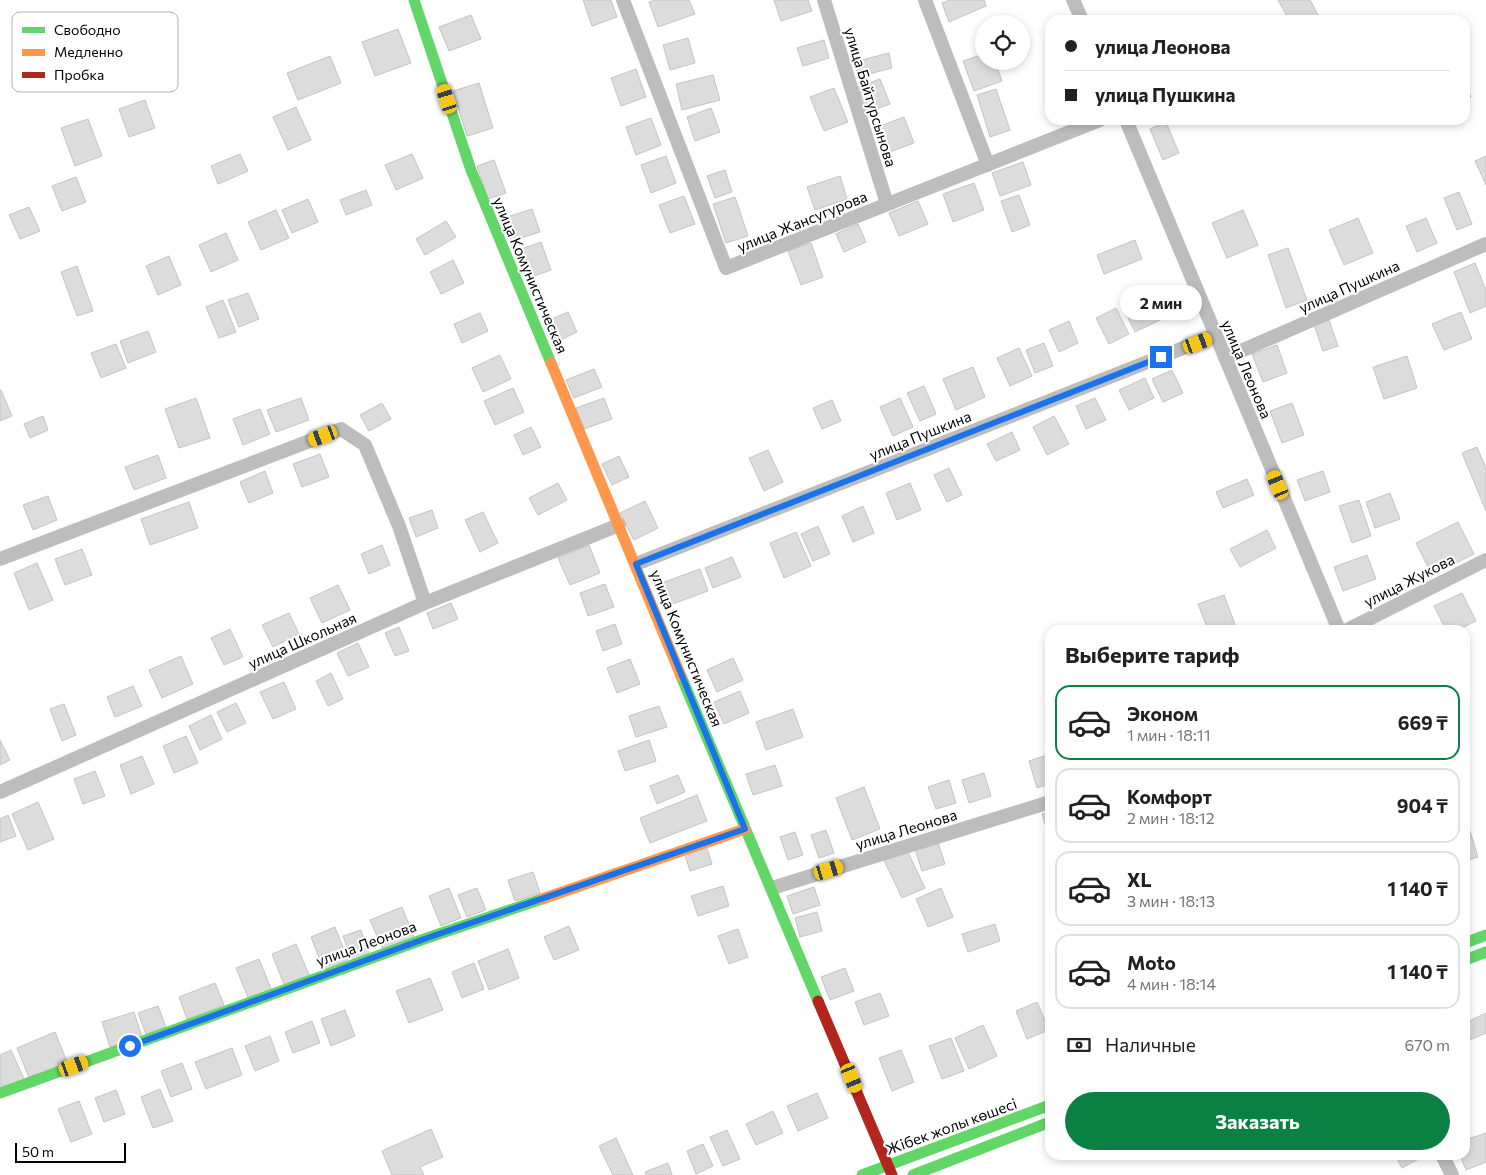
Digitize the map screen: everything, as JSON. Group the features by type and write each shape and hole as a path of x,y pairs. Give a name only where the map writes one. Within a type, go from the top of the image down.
{"street":[{"name":"улица Комунистическая","path":"414,0 471,170 745,829 772,888 890,1170"},
{"name":"улица Жансугурова","path":"623,0 726,268 1087,125"},
{"name":"улица Байтурсынова","path":"824,0 887,204"},
{"path":"925,0 988,164"},
{"path":"1073,0 1080,15"},
{"name":"улица Леонова","path":"1128,125 1337,625"},
{"name":"улица Пушкина","path":"1225,358 1486,244"},
{"name":"улица Пушкина","path":"636,564 1216,336"},
{"path":"0,559 341,429 365,445 399,526 425,603"},
{"name":"улица Школьная","path":"0,792 425,603 619,525"},
{"name":"улица Жукова","path":"1357,625 1486,560"},
{"name":"улица Леонова","path":"772,888 1045,804"},
{"name":"улица Леонова","path":"0,1093 427,938 745,829"},
{"path":"1470,941 1486,935"},
{"path":"1470,958 1486,952"},
{"name":"Жібек жолы көшесі","path":"862,1175 890,1170 1045,1107"},
{"name":"Жібек жолы көшесі","path":"913,1175 1045,1124"},
{"path":"1444,1160 1452,1175"}],"building":[{"path":"583,0 611,0 617,17 592,26"},
{"path":"656,0 689,0 695,14 658,27 649,2"},
{"path":"774,0 808,0 812,11 781,21"},
{"path":"950,0 984,0 986,6 949,22 942,3"},
{"path":"1278,0 1310,0 1318,15 1286,15"},
{"path":"471,15 481,39 449,51 439,27"},
{"path":"398,29 411,63 375,76 362,42"},
{"path":"688,38 695,63 670,70 663,45"},
{"path":"824,40 829,58 803,66 797,48"},
{"path":"889,53 892,68 858,77 854,62"},
{"path":"330,56 341,83 298,100 287,73"},
{"path":"975,57 975,70 998,70 1002,81 974,91 963,61"},
{"path":"636,69 646,97 621,106 611,78"},
{"path":"713,75 720,100 682,110 676,84"},
{"path":"880,79 890,104 865,113 855,88"},
{"path":"479,83 493,128 467,136 453,91"},
{"path":"834,88 848,122 824,131 810,97"},
{"path":"996,89 1010,130 990,137 977,95"},
{"path":"145,100 155,128 129,137 119,109"},
{"path":"296,107 311,140 288,150 273,117"},
{"path":"711,108 720,132 695,141 687,117"},
{"path":"904,117 914,143 890,152 880,126"},
{"path":"651,118 661,145 636,155 626,127"},
{"path":"88,119 102,156 75,166 61,128"},
{"path":"1159,125 1167,125 1179,153 1163,160 1150,129"},
{"path":"240,154 248,171 218,184 211,166"},
{"path":"412,154 423,178 396,190 385,165"},
{"path":"666,156 676,183 651,193 641,165"},
{"path":"1486,156 1486,185 1475,161"},
{"path":"494,160 506,193 488,199 477,166"},
{"path":"1023,162 1031,185 1000,196 992,173"},
{"path":"725,170 732,192 715,198 707,176"},
{"path":"840,176 847,199 815,210 807,187"},
{"path":"76,177 86,202 62,211 52,186"},
{"path":"974,183 984,210 953,222 943,194"},
{"path":"366,190 372,205 346,215 340,200"},
{"path":"1459,192 1472,224 1457,230 1444,198"},
{"path":"1019,195 1030,225 1012,232 1001,201"},
{"path":"684,196 695,224 670,233 659,205"},
{"path":"735,197 748,236 726,243 713,204"},
{"path":"308,199 318,222 292,233 282,210"},
{"path":"918,201 928,224 899,236 889,213"},
{"path":"29,207 40,231 20,239 9,215"},
{"path":"532,209 540,232 511,241 504,218"},
{"path":"276,210 289,238 261,250 248,222"},
{"path":"1243,210 1258,245 1227,258 1212,223"},
{"path":"1358,218 1373,253 1344,265 1329,230"},
{"path":"1426,218 1437,243 1417,252 1406,226"},
{"path":"446,221 456,237 425,255 416,239"},
{"path":"858,224 866,242 844,252 836,234"},
{"path":"226,233 238,260 211,272 199,245"},
{"path":"1135,240 1142,259 1104,274 1097,255"},
{"path":"541,242 551,270 526,279 516,251"},
{"path":"811,243 823,277 801,285 788,251"},
{"path":"1288,248 1307,300 1286,308 1268,255"},
{"path":"169,256 181,285 158,295 146,266"},
{"path":"453,260 464,283 441,294 430,272"},
{"path":"1475,263 1486,290 1486,306 1470,313 1454,272"},
{"path":"77,266 93,311 77,316 61,272"},
{"path":"1158,287 1172,314 1135,332 1122,305"},
{"path":"248,293 259,319 239,327 228,300"},
{"path":"223,300 236,332 219,338 206,307"},
{"path":"1116,308 1129,334 1109,344 1096,318"},
{"path":"568,312 577,332 554,343 545,322"},
{"path":"1461,312 1472,339 1444,350 1432,324"},
{"path":"480,313 488,331 462,343 454,324"},
{"path":"1329,320 1338,346 1323,351 1314,325"},
{"path":"1069,321 1078,343 1059,352 1049,330"},
{"path":"148,331 156,352 128,363 120,341"},
{"path":"1044,343 1053,366 1035,373 1026,350"},
{"path":"116,344 126,368 101,378 91,353"},
{"path":"1277,345 1287,373 1263,382 1252,354"},
{"path":"1019,348 1032,376 1010,386 997,358"},
{"path":"500,355 511,379 483,392 472,368"},
{"path":"1407,356 1417,388 1384,399 1373,367"},
{"path":"973,367 985,397 956,410 943,379"},
{"path":"594,369 602,387 574,398 566,380"},
{"path":"1172,370 1183,393 1163,402 1152,379"},
{"path":"1145,378 1154,398 1129,410 1119,390"},
{"path":"924,386 936,414 920,421 907,393"},
{"path":"513,388 524,412 495,425 484,401"},
{"path":"0,390 12,416 0,421"},
{"path":"196,398 210,438 179,448 165,409"},
{"path":"301,398 309,420 276,432 267,410"},
{"path":"604,398 612,419 584,429 576,408"},
{"path":"900,398 913,427 893,436 880,407"},
{"path":"1095,398 1106,420 1086,429 1076,406"},
{"path":"832,400 841,421 822,429 813,408"},
{"path":"382,403 391,419 369,431 360,415"},
{"path":"1292,403 1304,435 1282,443 1270,411"},
{"path":"260,409 270,434 243,445 233,419"},
{"path":"43,416 48,430 30,438 24,424"},
{"path":"1054,416 1069,444 1047,455 1033,427"},
{"path":"531,427 541,447 523,455 514,435"},
{"path":"1012,432 1020,450 996,461 987,444"},
{"path":"1477,447 1486,468 1486,511 1462,453"},
{"path":"768,450 783,482 764,491 749,458"},
{"path":"320,454 329,477 302,487 293,464"},
{"path":"158,455 166,478 134,490 125,467"},
{"path":"619,456 629,477 612,485 602,464"},
{"path":"949,468 962,495 947,502 934,475"},
{"path":"265,471 273,493 249,503 240,482"},
{"path":"1323,471 1330,492 1305,501 1297,480"},
{"path":"1247,479 1254,495 1223,508 1216,492"},
{"path":"558,483 567,500 538,515 529,498"},
{"path":"910,483 921,510 897,520 886,493"},
{"path":"1390,493 1400,519 1375,528 1366,502"},
{"path":"48,496 57,520 33,530 23,505"},
{"path":"1359,500 1371,536 1352,543 1339,506"},
{"path":"645,501 658,528 634,540 620,513"},
{"path":"189,502 198,528 150,545 141,519"},
{"path":"863,506 874,533 853,542 842,516"},
{"path":"432,510 438,528 416,537 409,518"},
{"path":"483,512 498,543 480,552 465,520"},
{"path":"1458,522 1474,554 1432,575 1416,543"},
{"path":"818,526 830,554 813,561 801,534"},
{"path":"1267,530 1276,548 1240,567 1230,549"},
{"path":"796,532 811,566 784,578 770,543"},
{"path":"382,545 390,565 369,574 361,554"},
{"path":"589,545 600,573 570,585 558,558"},
{"path":"82,549 92,575 65,585 55,559"},
{"path":"1367,555 1376,579 1343,591 1334,567"},
{"path":"732,557 741,577 713,588 705,568"},
{"path":"37,563 53,600 29,610 14,573"},
{"path":"700,569 708,591 667,606 659,584"},
{"path":"605,584 614,607 588,616 580,593"},
{"path":"338,585 350,610 322,623 310,598"},
{"path":"1462,593 1476,621 1468,625 1444,625 1434,606"},
{"path":"1224,595 1235,625 1206,625 1198,604"},
{"path":"451,603 458,619 433,629 427,613"},
{"path":"289,613 299,634 273,647 262,625"},
{"path":"615,624 622,644 603,651 596,631"},
{"path":"399,627 409,651 395,656 385,633"},
{"path":"230,629 243,657 224,665 211,638"},
{"path":"358,643 369,667 348,676 337,653"},
{"path":"181,656 193,684 162,698 149,670"},
{"path":"733,658 743,680 717,692 707,670"},
{"path":"630,659 640,684 617,693 607,668"},
{"path":"331,673 343,699 328,706 316,681"},
{"path":"284,682 296,709 273,719 260,692"},
{"path":"133,686 142,706 115,717 107,697"},
{"path":"740,691 749,713 724,724 714,702"},
{"path":"236,703 246,723 227,732 217,712"},
{"path":"64,704 76,735 62,741 50,709"},
{"path":"659,706 667,727 636,737 629,716"},
{"path":"793,709 803,737 766,750 756,722"},
{"path":"211,715 222,739 200,750 189,726"},
{"path":"186,736 198,763 174,773 163,746"},
{"path":"0,740 10,760 0,765"},
{"path":"649,740 656,761 625,771 618,751"},
{"path":"142,756 154,784 131,794 120,765"},
{"path":"1045,756 1045,786 1037,788 1029,761"},
{"path":"775,765 782,786 753,795 746,774"},
{"path":"95,771 105,796 83,804 74,779"},
{"path":"984,773 991,796 969,803 962,780"},
{"path":"678,775 685,792 657,804 650,786"},
{"path":"949,780 956,803 936,809 928,787"},
{"path":"864,787 880,829 852,840 836,798"},
{"path":"697,795 707,821 650,843 640,818"},
{"path":"38,802 54,839 28,850 12,814"},
{"path":"1045,813 1045,824 1042,814"},
{"path":"8,815 16,836 0,842 0,819"},
{"path":"826,830 834,853 819,858 811,835"},
{"path":"1470,831 1478,857 1470,859"},
{"path":"795,832 803,855 788,860 780,837"},
{"path":"938,842 945,864 922,871 915,849"},
{"path":"706,845 712,864 690,871 684,852"},
{"path":"907,850 925,888 902,898 884,860"},
{"path":"533,872 540,893 515,901 508,880"},
{"path":"723,886 729,906 698,916 691,896"},
{"path":"814,887 820,905 793,914 787,896"},
{"path":"449,888 461,918 441,926 429,896"},
{"path":"477,888 486,910 467,917 458,895"},
{"path":"941,888 953,917 928,927 916,899"},
{"path":"402,907 414,937 383,950 370,920"},
{"path":"817,912 822,931 800,937 795,918"},
{"path":"995,924 1000,941 968,952 962,934"},
{"path":"569,926 579,950 554,960 544,937"},
{"path":"335,927 348,960 324,970 311,937"},
{"path":"738,929 748,957 729,964 718,936"},
{"path":"361,930 369,954 352,960 343,936"},
{"path":"296,944 310,977 285,987 272,954"},
{"path":"508,949 519,978 489,990 478,961"},
{"path":"259,959 272,991 249,1000 236,968"},
{"path":"474,963 484,989 462,998 452,972"},
{"path":"845,968 854,991 830,1000 821,977"},
{"path":"430,978 443,1010 409,1023 396,991"},
{"path":"215,983 224,1005 187,1019 179,997"},
{"path":"880,993 889,1016 864,1025 855,1002"},
{"path":"1037,1002 1045,1021 1045,1032 1027,1039 1016,1011"},
{"path":"158,1006 166,1027 146,1034 138,1013"},
{"path":"345,1010 355,1036 331,1046 321,1019"},
{"path":"134,1012 142,1037 110,1047 102,1022"},
{"path":"1486,1013 1486,1033 1470,1040 1470,1021"},
{"path":"312,1021 320,1043 293,1053 285,1032"},
{"path":"983,1025 997,1056 969,1069 955,1038"},
{"path":"55,1032 68,1064 30,1080 17,1048"},
{"path":"270,1036 279,1061 255,1071 245,1046"},
{"path":"951,1038 964,1071 942,1079 929,1046"},
{"path":"232,1048 242,1075 206,1089 195,1062"},
{"path":"11,1050 24,1079 0,1091 0,1055"},
{"path":"901,1050 914,1082 892,1091 879,1058"},
{"path":"182,1063 192,1089 171,1097 161,1071"},
{"path":"160,1089 173,1121 153,1128 141,1097"},
{"path":"116,1090 125,1114 104,1122 95,1098"},
{"path":"817,1093 828,1118 798,1131 787,1106"},
{"path":"79,1101 92,1134 71,1142 58,1109"},
{"path":"773,1111 783,1133 756,1145 746,1124"},
{"path":"431,1129 443,1157 420,1167 424,1175 392,1175 382,1151"},
{"path":"727,1130 740,1159 723,1166 710,1137"},
{"path":"1486,1133 1486,1162 1466,1170 1462,1160 1470,1160 1470,1138"},
{"path":"616,1138 633,1175 613,1175 599,1146"},
{"path":"703,1144 713,1166 696,1174 687,1151"},
{"path":"1398,1160 1417,1160 1402,1168"},
{"path":"668,1163 672,1175 646,1175 645,1172"}],"traffic: fast":[{"path":"414,0 471,170 551,363"},
{"path":"681,676 818,1001"},
{"path":"0,1093 427,938 542,899"},
{"path":"1470,941 1486,935"},
{"path":"1470,958 1486,952"},
{"path":"862,1175 1045,1107"},
{"path":"913,1175 1045,1124"}],"traffic: slow":[{"path":"551,363 681,676"},
{"path":"542,899 745,829"}],"traffic: jam":[{"path":"818,1001 892,1175"}],"route":[{"path":"130,1046 427,938 745,829 636,564 1161,357"}]}
